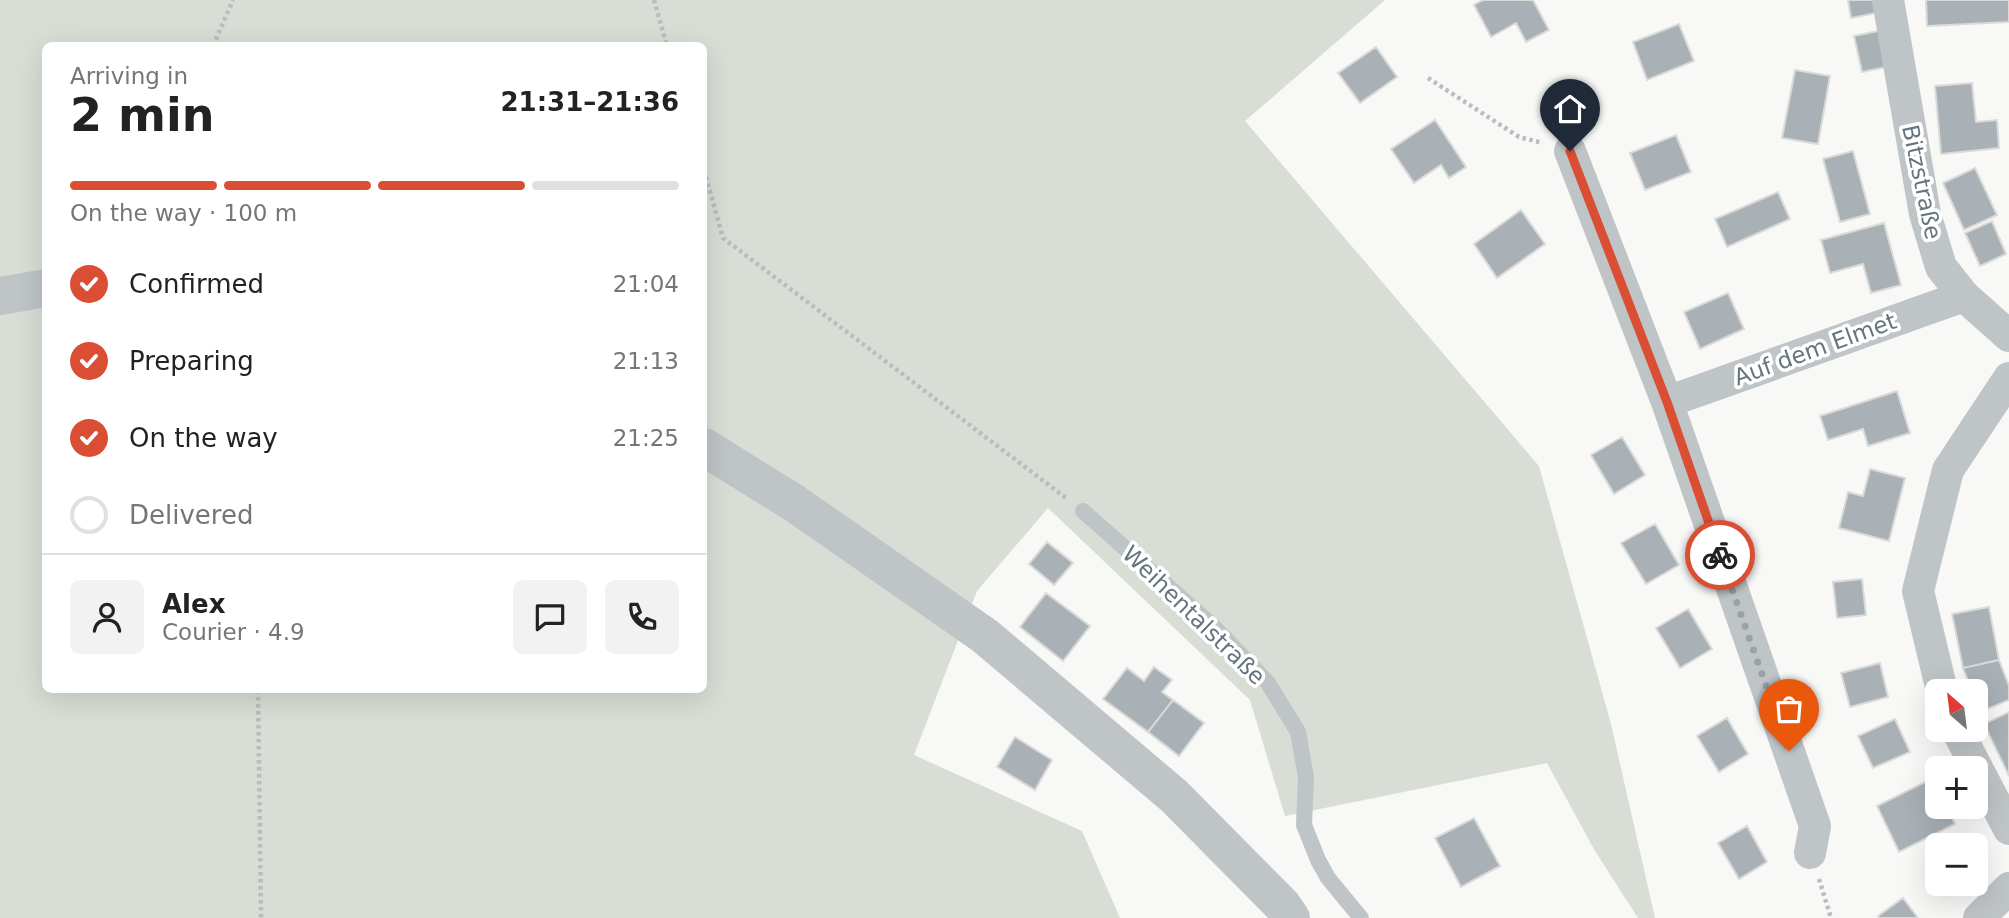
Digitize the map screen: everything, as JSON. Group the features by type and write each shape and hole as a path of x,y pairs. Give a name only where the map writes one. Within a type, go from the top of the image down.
{"street":[{"name":"Bitzstraße","path":"1888,0 1925,214 1941,267 1964,296 2009,336"},
{"path":"1570,151 1667,402 1815,827 1810,853"},
{"path":"0,296 42,289"},
{"name":"Auf dem Elmet","path":"1667,402 1964,296"},
{"path":"1939,679 1918,591 1948,470 2009,378"},
{"path":"707,449 794,503 985,636 1174,796 1282,905 1291,918"},
{"path":"1963,742 2009,829"},
{"path":"1979,918 2009,888"}],"lane":[{"name":"Weihentalstraße","path":"1083,511 1215,628 1268,683 1298,732 1306,777 1304,825 1328,878 1361,918"}],"path":[{"path":"215,42 233,0"},
{"path":"654,0 666,42"},
{"path":"1428,78 1519,137 1570,151"},
{"path":"707,181 723,239 1083,511"},
{"path":"258,693 261,918"},
{"path":"1810,853 1831,918"}],"shaded area":[{"path":"0,0 1385,0 1245,121 1539,466 1611,724 1655,918 1638,918 1595,851 1547,763 1285,816 1250,700 1048,508 977,591 914,755 1082,831 1120,918 0,918"}],"building":[{"path":"1483,0 1533,0 1549,30 1526,42 1516,23 1491,37 1474,5"},
{"path":"1848,0 1878,0 1881,12 1851,18"},
{"path":"1926,0 2009,0 2009,22 1927,26"},
{"path":"1679,24 1694,61 1647,80 1633,42"},
{"path":"1883,30 1891,66 1862,72 1854,36"},
{"path":"1376,47 1397,77 1360,103 1338,73"},
{"path":"1795,70 1830,76 1818,144 1782,138"},
{"path":"1972,83 1976,122 1997,120 1999,148 1941,154 1935,86"},
{"path":"1435,120 1466,167 1449,178 1441,165 1414,183 1391,149"},
{"path":"1676,135 1691,172 1645,190 1630,153"},
{"path":"1853,151 1870,214 1840,222 1823,159"},
{"path":"1975,168 1997,215 1964,230 1943,183"},
{"path":"1778,192 1790,219 1727,247 1715,219"},
{"path":"1521,210 1545,244 1497,278 1474,244"},
{"path":"1992,221 2006,254 1980,266 1965,233"},
{"path":"1884,223 1901,285 1871,293 1863,264 1830,273 1821,240"},
{"path":"1728,293 1744,329 1700,349 1684,312"},
{"path":"1897,391 1910,433 1868,446 1863,429 1828,440 1820,416"},
{"path":"1622,437 1645,475 1614,494 1591,455"},
{"path":"1870,469 1905,478 1889,541 1839,528 1848,492 1863,496"},
{"path":"1655,524 1679,565 1646,584 1621,543"},
{"path":"1047,542 1073,563 1054,585 1029,564"},
{"path":"1862,579 1866,615 1837,618 1833,582"},
{"path":"1046,593 1090,626 1063,661 1020,627"},
{"path":"1989,607 1999,660 1963,668 1952,614"},
{"path":"1688,609 1712,649 1680,668 1656,628"},
{"path":"1999,660 2009,686 2009,700 1988,709 1988,679 1967,679 1963,668"},
{"path":"1880,663 1888,697 1850,707 1841,673"},
{"path":"1154,667 1172,680 1162,692 1173,700 1148,732 1103,699 1127,668 1144,681"},
{"path":"1173,700 1204,723 1179,756 1148,732"},
{"path":"2009,712 2009,776 1988,732 1988,722"},
{"path":"1727,718 1748,754 1719,772 1697,736"},
{"path":"1895,719 1910,752 1873,768 1858,736"},
{"path":"1015,737 1052,760 1035,790 997,767"},
{"path":"1925,782 1925,819 1953,819 1955,824 1937,833 1925,833 1925,839 1899,852 1877,806"},
{"path":"1474,818 1500,866 1461,887 1435,838"},
{"path":"1747,826 1767,862 1739,879 1718,843"},
{"path":"1903,898 1918,918 1878,916"}],"way so far":[{"path":"1720,555 1789,751"}],"route":[{"path":"1570,151 1667,402 1720,555"}]}
